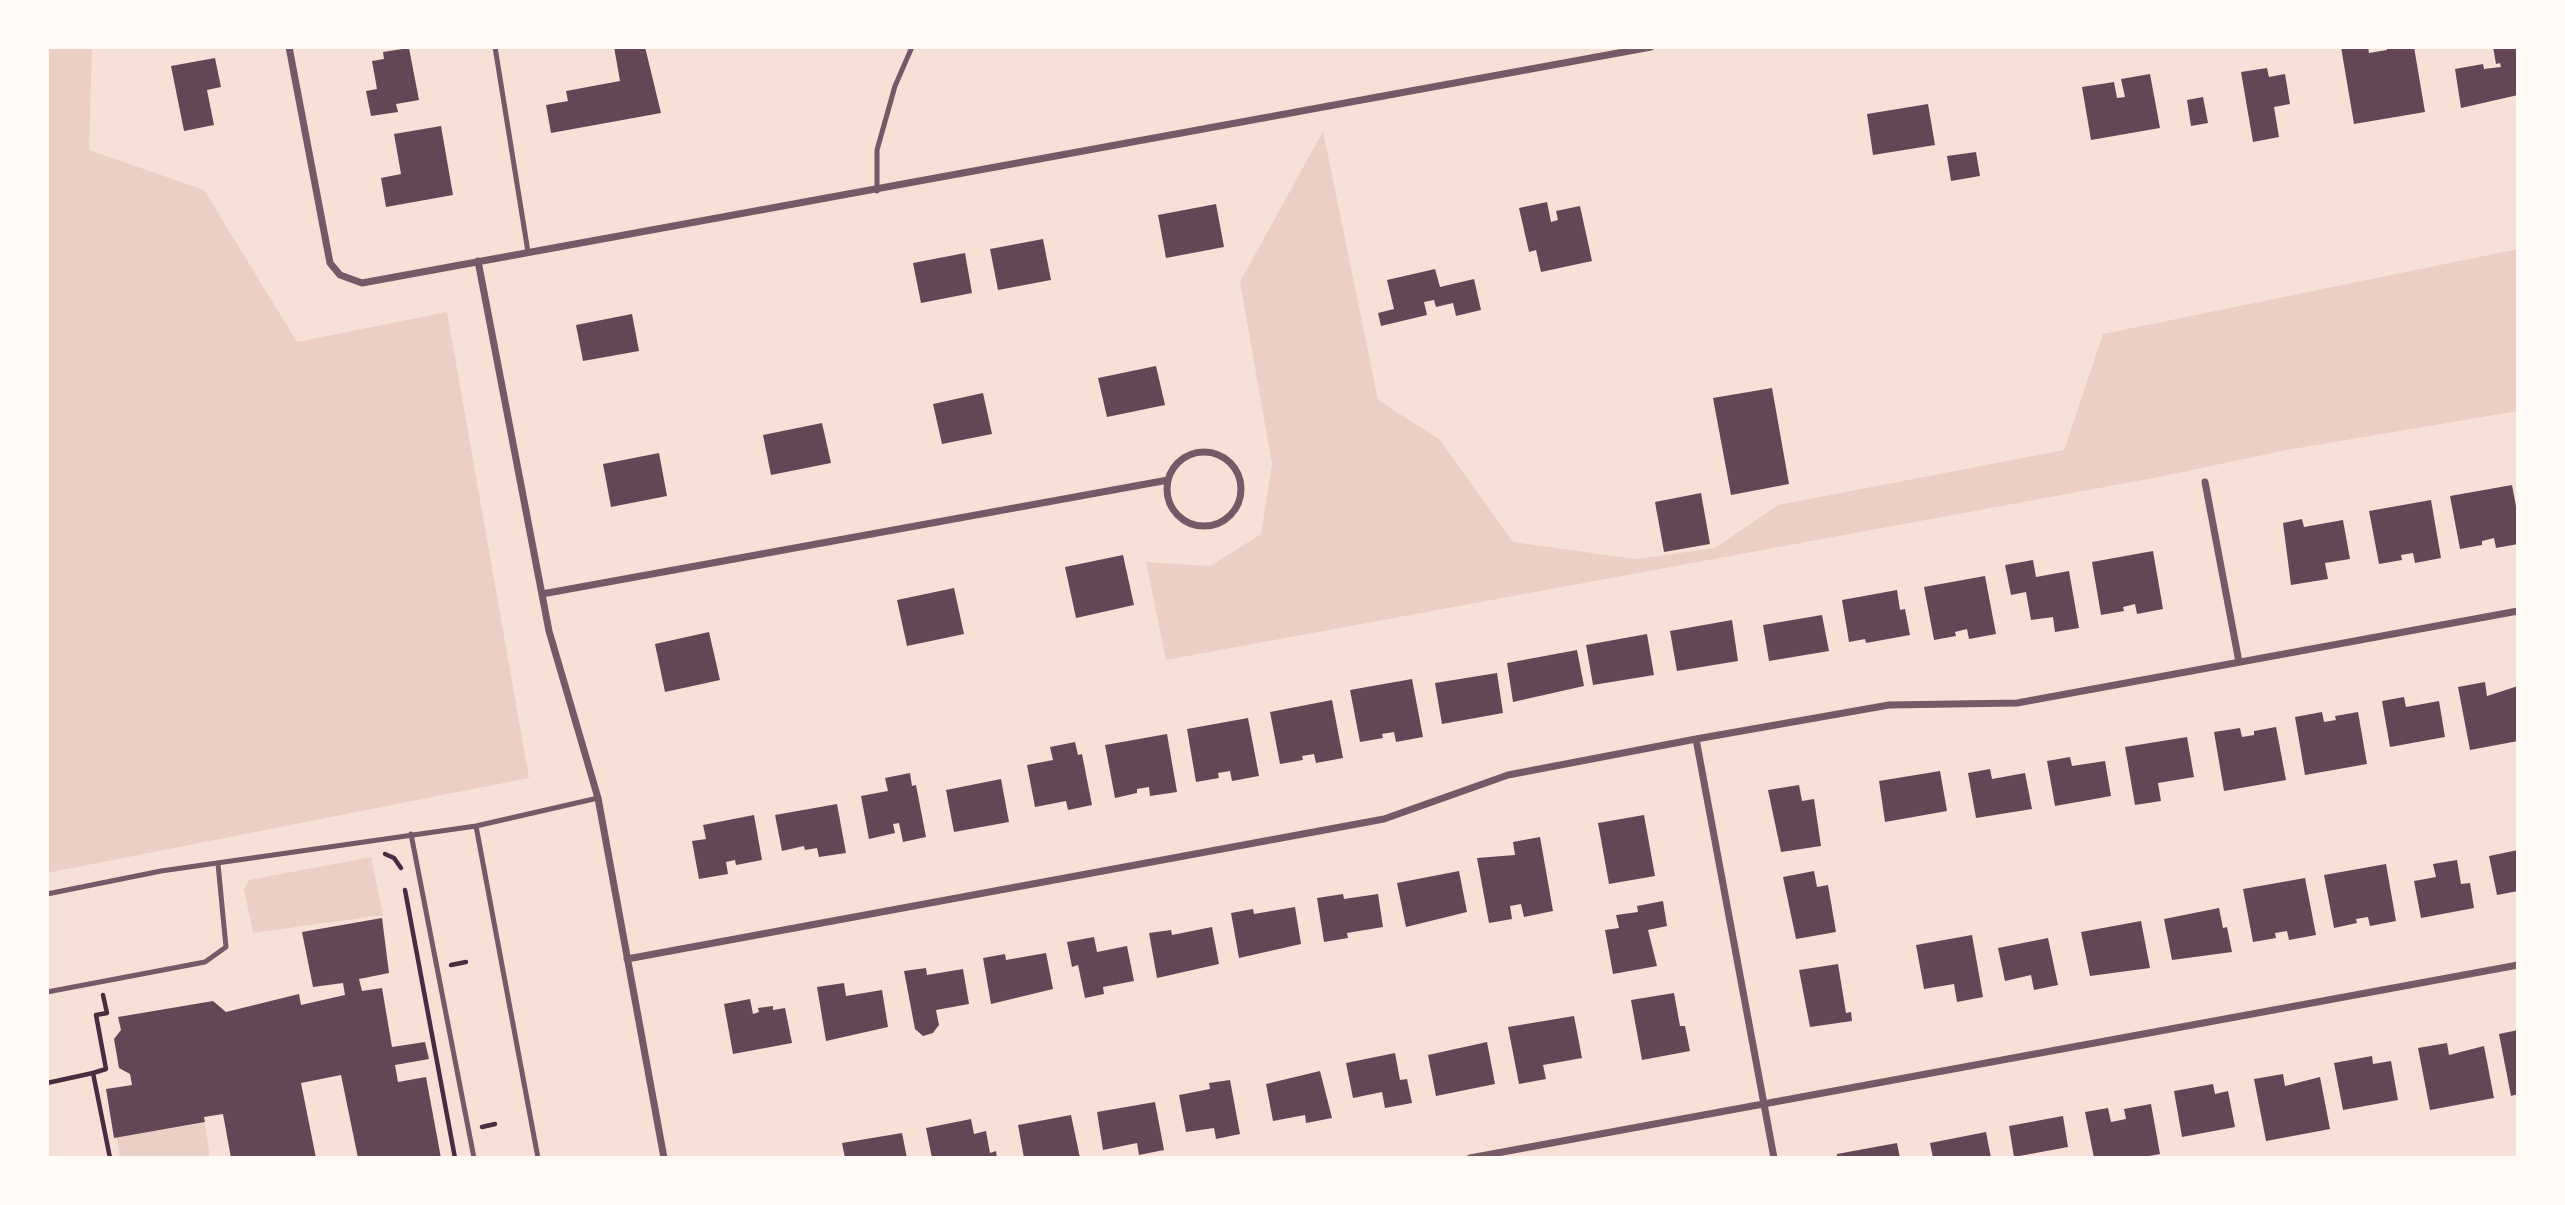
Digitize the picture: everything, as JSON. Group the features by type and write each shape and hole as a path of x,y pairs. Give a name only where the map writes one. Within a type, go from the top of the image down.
{"street":[{"path":"289,47 328,255 335,270 347,279 362,283 877,191 1651,47"},
{"path":"478,261 542,594 561,678 598,798 664,1158"},
{"path":"542,594 1168,480 1182,459 1206,452 1219,455 1237,472 1240,498 1227,517 1206,526 1195,525 1184,520 1169,503 1168,480"},
{"path":"2205,482 2239,662"},
{"path":"626,959 1384,819 1508,775 1696,739 1889,705 2017,703 2518,611"},
{"path":"1696,739 1774,1158"},
{"path":"1470,1158 2518,965"}],"lane":[{"path":"495,47 528,252"},
{"path":"877,191 877,150 895,86 912,47"},
{"path":"47,894 218,864 476,826 598,798"},
{"path":"476,826 538,1158"},
{"path":"411,834 474,1158"},
{"path":"47,992 205,962 226,947 218,864"}],"path":[{"path":"380,855 394,858 400,865 455,1158"},
{"path":"47,1083 106,1069 96,1015 107,1013 100,982"},
{"path":"93,1073 110,1158"}],"shaded area":[{"path":"47,47 92,47 89,150 204,190 297,342 447,312 529,778 47,873"},
{"path":"1323,131 1378,400 1439,439 1513,542 1636,559 1715,548 1778,505 2064,450 2103,334 2518,249 2518,411 2287,450 2159,477 1166,660 1146,562 1210,566 1261,534 1272,464 1240,282"},
{"path":"371,857 383,915 253,933 244,889 249,880"},
{"path":"205,1123 210,1158 120,1158 117,1137"}],"building":[{"path":"614,47 645,47 661,113 551,133 546,105 568,101 566,91 620,81"},
{"path":"2341,47 2368,47 2369,53 2387,50 2387,47 2414,47 2425,112 2354,124"},
{"path":"2493,47 2518,47 2518,95 2461,108 2455,69 2483,64 2484,69 2501,67 2500,63 2496,64"},
{"path":"409,48 419,100 396,104 398,112 371,116 366,91 377,89 372,61 384,59 383,52"},
{"path":"215,58 221,87 207,90 214,125 184,131 171,66"},
{"path":"2267,68 2269,77 2285,74 2290,104 2274,107 2279,137 2253,142 2241,72"},
{"path":"2150,74 2160,128 2091,140 2082,87 2114,82 2117,98 2125,97 2121,79"},
{"path":"2203,97 2208,123 2191,126 2187,100"},
{"path":"1928,104 1935,145 1873,155 1867,114"},
{"path":"441,126 453,195 386,207 381,178 401,174 394,134"},
{"path":"1976,152 1980,176 1951,181 1947,156"},
{"path":"1547,202 1551,222 1558,220 1556,211 1580,206 1592,261 1541,272 1536,250 1529,252 1519,208"},
{"path":"1216,204 1224,247 1166,258 1158,215"},
{"path":"1043,239 1051,280 998,290 990,249"},
{"path":"965,253 972,293 921,303 913,263"},
{"path":"1435,269 1440,287 1474,279 1481,310 1456,316 1453,303 1436,307 1434,300 1424,302 1427,315 1381,326 1378,313 1394,309 1387,280"},
{"path":"632,314 639,351 583,361 576,325"},
{"path":"1156,366 1165,405 1107,417 1098,378"},
{"path":"1772,388 1789,484 1731,495 1713,398"},
{"path":"983,393 992,434 942,444 933,404"},
{"path":"822,423 831,463 771,475 763,435"},
{"path":"659,453 667,496 611,507 603,464"},
{"path":"2512,485 2518,517 2518,544 2496,548 2494,538 2482,541 2482,545 2460,549 2450,496"},
{"path":"1701,493 1710,544 1664,552 1655,502"},
{"path":"2431,500 2441,558 2415,563 2413,553 2401,555 2402,560 2379,564 2369,511"},
{"path":"2302,519 2304,527 2343,520 2350,559 2325,563 2328,579 2291,585 2283,523"},
{"path":"2153,551 2163,609 2137,614 2135,604 2123,607 2124,611 2101,615 2092,562"},
{"path":"1123,555 1134,605 1076,618 1065,567"},
{"path":"2033,560 2036,577 2069,571 2079,628 2055,632 2053,617 2031,620 2026,592 2011,595 2005,565"},
{"path":"1985,576 1996,634 1969,639 1967,629 1955,632 1956,636 1934,640 1924,587"},
{"path":"954,588 964,634 907,646 897,600"},
{"path":"1897,590 1900,610 1905,609 1910,635 1866,643 1865,639 1849,642 1842,600"},
{"path":"1822,615 1829,651 1769,661 1763,625"},
{"path":"1732,620 1738,661 1677,671 1670,631"},
{"path":"709,632 720,680 665,692 655,644"},
{"path":"1647,634 1654,675 1593,685 1586,645"},
{"path":"1577,650 1584,686 1513,702 1507,663"},
{"path":"1497,673 1503,713 1442,724 1435,683"},
{"path":"1412,679 1423,737 1396,742 1394,732 1382,734 1383,738 1360,742 1350,690"},
{"path":"2485,682 2487,696 2518,686 2518,741 2470,750 2458,687"},
{"path":"2404,697 2406,707 2439,701 2445,737 2390,747 2382,701"},
{"path":"1332,700 1343,758 1316,763 1314,754 1302,756 1303,760 1280,764 1270,712"},
{"path":"2322,712 2324,722 2336,720 2335,716 2358,712 2367,764 2305,775 2295,717"},
{"path":"1248,718 1259,776 1232,781 1230,771 1218,773 1219,778 1196,782 1187,729"},
{"path":"2276,727 2286,780 2224,791 2214,732 2240,728 2242,737 2254,735 2254,731"},
{"path":"1167,734 1177,792 1150,796 1149,787 1115,798 1105,745"},
{"path":"2187,737 2194,777 2158,783 2161,801 2135,805 2125,747"},
{"path":"1075,742 1078,755 1082,754 1092,805 1068,810 1066,801 1035,807 1027,765 1053,760 1050,747"},
{"path":"2070,757 2072,766 2105,761 2111,796 2055,806 2047,761"},
{"path":"1990,769 1992,779 2025,773 2032,809 1976,818 1968,773"},
{"path":"1940,771 1947,811 1885,822 1879,781"},
{"path":"910,773 912,786 916,785 926,837 903,842 899,823 893,824 895,833 869,839 861,796 888,791 885,778"},
{"path":"1001,779 1009,822 954,832 946,790"},
{"path":"1799,785 1802,801 1814,799 1821,846 1781,852 1768,790"},
{"path":"837,804 846,853 819,857 817,848 805,850 804,846 782,851 775,815"},
{"path":"754,815 762,860 736,865 735,860 726,862 728,874 699,879 692,841 706,839 703,825"},
{"path":"1644,815 1655,876 1609,884 1598,823"},
{"path":"1540,837 1553,911 1524,917 1521,904 1510,906 1512,919 1489,923 1477,858 1515,855 1513,842"},
{"path":"2518,850 2518,891 2497,895 2489,856"},
{"path":"2457,860 2461,884 2470,883 2474,908 2421,918 2414,881 2436,877 2433,864"},
{"path":"2386,864 2396,921 2370,926 2368,917 2356,919 2357,923 2334,928 2324,875"},
{"path":"1459,871 1467,912 1406,927 1397,883"},
{"path":"1814,871 1817,887 1828,885 1836,932 1796,939 1783,877"},
{"path":"2305,878 2316,935 2289,940 2287,931 2275,933 2276,938 2253,942 2243,889"},
{"path":"1343,894 1344,899 1378,894 1383,927 1347,933 1348,938 1324,942 1317,898"},
{"path":"1663,901 1667,926 1648,930 1657,966 1613,974 1605,930 1619,928 1616,915 1638,912 1637,906"},
{"path":"1295,907 1301,944 1239,958 1231,913 1253,909 1254,914"},
{"path":"2219,908 2223,928 2227,927 2232,952 2172,960 2164,919"},
{"path":"382,918 389,973 359,979 362,991 382,988 392,1047 425,1042 429,1059 395,1065 398,1082 426,1077 441,1158 358,1158 341,1075 301,1083 316,1158 231,1158 223,1114 204,1117 205,1122 114,1138 106,1089 132,1085 130,1074 119,1068 114,1039 121,1030 118,1017 213,1001 226,1012 299,994 301,1005 345,995 343,983 313,987 302,932"},
{"path":"2141,921 2150,968 2090,976 2081,932"},
{"path":"1212,927 1219,964 1157,978 1149,933 1171,930 1172,935"},
{"path":"1972,935 1983,997 1957,1002 1954,984 1924,989 1916,945"},
{"path":"1094,937 1097,952 1127,946 1134,981 1103,987 1104,994 1085,998 1078,965 1072,967 1067,942"},
{"path":"2048,938 2058,985 2034,990 2031,975 2005,981 1998,948"},
{"path":"1046,953 1053,989 991,1004 983,958 1005,954 1006,960"},
{"path":"1838,964 1846,1013 1851,1012 1852,1021 1810,1027 1799,970"},
{"path":"926,968 927,975 963,969 969,1004 936,1010 939,1025 933,1033 923,1036 915,1029 904,971"},
{"path":"844,983 846,996 882,990 888,1027 826,1041 817,987"},
{"path":"1674,993 1680,1026 1685,1026 1690,1051 1642,1060 1631,1000"},
{"path":"750,999 753,1014 759,1012 758,1008 785,1008 792,1043 733,1054 724,1004"},
{"path":"1574,1016 1582,1058 1543,1065 1546,1079 1519,1084 1508,1027"},
{"path":"2518,1030 2518,1094 2511,1096 2499,1034"},
{"path":"1487,1042 1495,1084 1436,1096 1428,1055"},
{"path":"2447,1043 2449,1055 2484,1046 2494,1098 2430,1110 2418,1048"},
{"path":"1395,1053 1400,1080 1407,1079 1412,1103 1385,1108 1382,1092 1353,1098 1346,1063"},
{"path":"2372,1056 2373,1064 2391,1061 2398,1100 2343,1110 2334,1063"},
{"path":"1320,1071 1332,1118 1306,1123 1305,1115 1273,1121 1266,1084"},
{"path":"2283,1074 2285,1086 2320,1077 2330,1129 2266,1141 2254,1079"},
{"path":"1230,1080 1240,1134 1216,1139 1214,1128 1186,1132 1179,1095 1210,1089 1209,1083"},
{"path":"2213,1084 2215,1094 2228,1091 2235,1127 2182,1137 2174,1091"},
{"path":"1155,1102 1164,1150 1139,1155 1137,1143 1103,1150 1097,1112"},
{"path":"2151,1104 2160,1154 2138,1158 2094,1158 2085,1112 2108,1108 2111,1122 2126,1119 2124,1109"},
{"path":"1071,1115 1080,1158 1024,1158 1018,1125"},
{"path":"2063,1116 2068,1147 2014,1157 2009,1126"},
{"path":"971,1119 974,1134 986,1131 990,1153 996,1151 997,1158 932,1158 926,1128"},
{"path":"1986,1132 1991,1158 1933,1158 1930,1143"},
{"path":"902,1133 907,1158 845,1158 842,1143"},
{"path":"1897,1143 1900,1158 1837,1158 1837,1154"}]}
